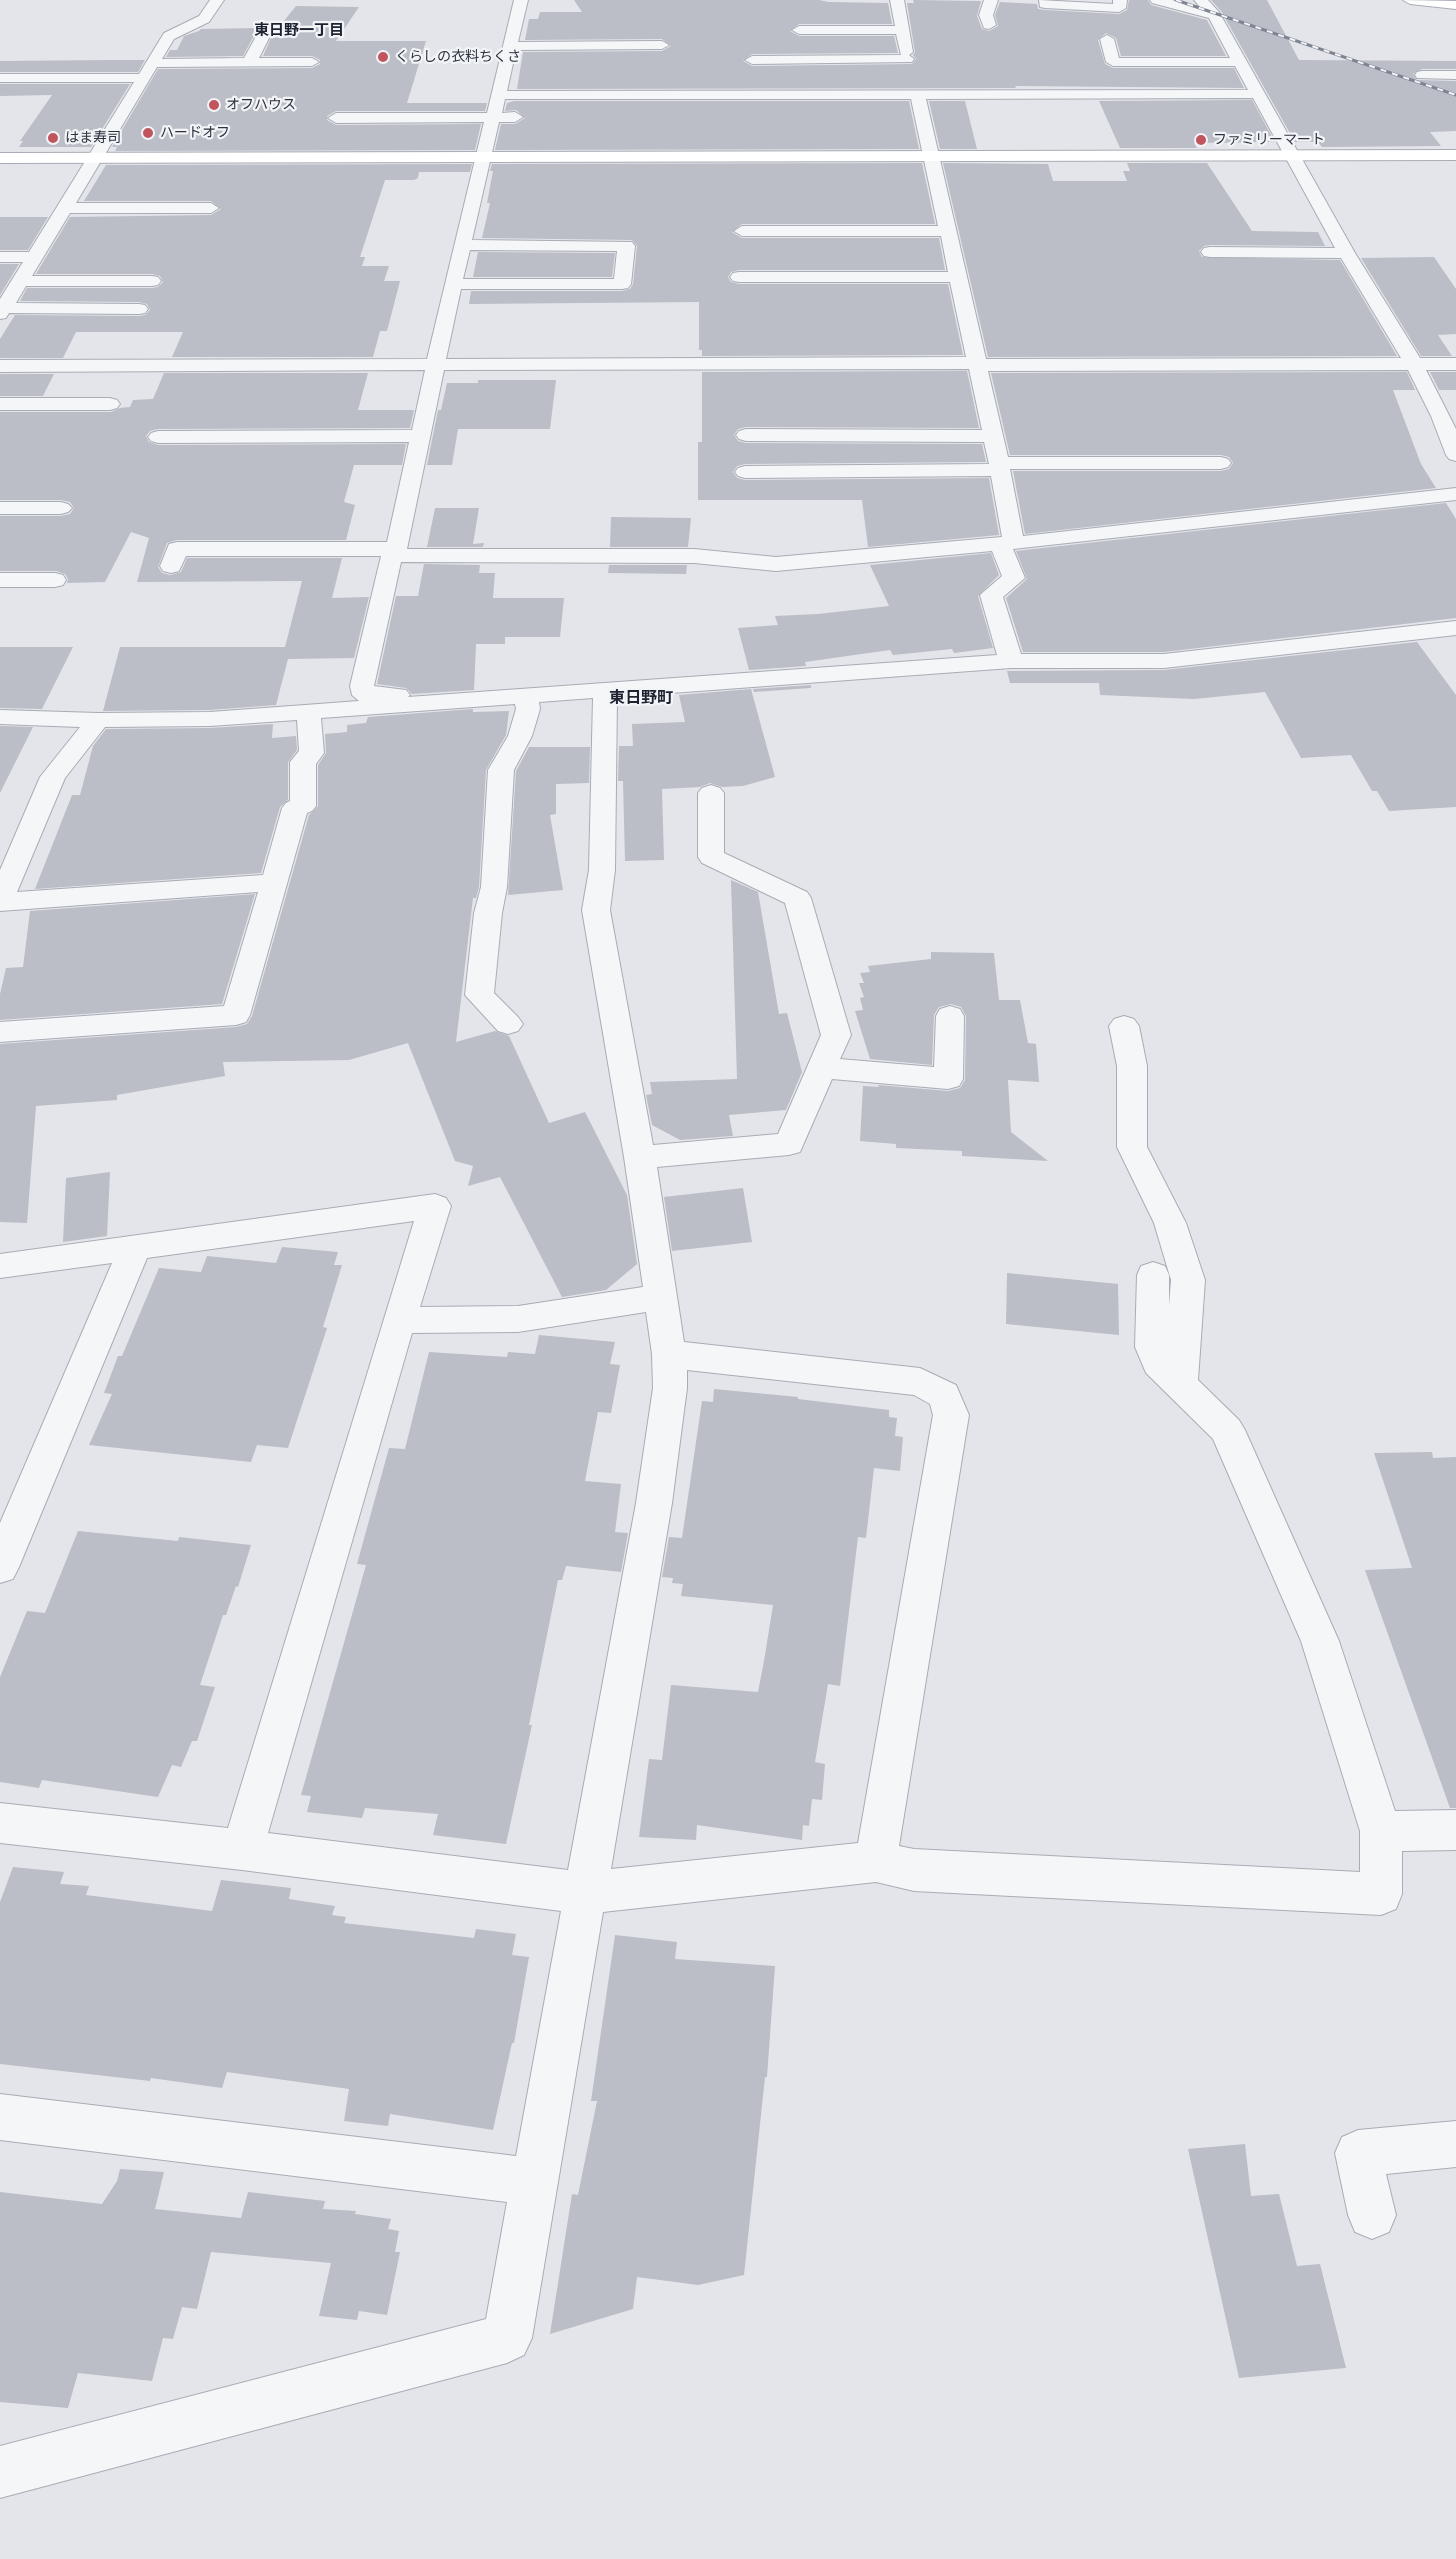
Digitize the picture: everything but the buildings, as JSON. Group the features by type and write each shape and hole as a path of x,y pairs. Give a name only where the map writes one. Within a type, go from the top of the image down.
{"street":[{"path":"2,311 168,36 204,19 217,0"},
{"path":"450,702 436,695 364,696 362,686 376,618 394,552 437,366 453,284 494,117 495,98 517,36 521,0"},
{"path":"897,0 907,59 932,155 1000,467 1007,543 1014,578 991,595 1011,661"},
{"path":"989,25 986,15 991,0"},
{"path":"1046,0 1045,4 1123,6"},
{"path":"1157,0 1213,15"},
{"path":"1201,0 1213,15 1240,62 1346,254 1414,364 1441,416 1456,455"},
{"path":"1410,0 1456,5"},
{"path":"799,30 902,30"},
{"path":"585,31 657,31"},
{"path":"249,63 264,34"},
{"path":"517,36 662,45"},
{"path":"1107,39 1113,62 1240,62"},
{"path":"752,60 907,59"},
{"path":"152,63 312,62"},
{"path":"1422,75 1456,75"},
{"path":"0,78 142,78"},
{"path":"495,98 1256,94"},
{"path":"336,118 530,117"},
{"path":"0,158 1456,154"},
{"path":"65,208 211,208"},
{"path":"742,231 948,231"},
{"path":"453,284 622,284 626,246 463,245"},
{"path":"1210,252 1346,254"},
{"path":"0,257 34,257"},
{"path":"739,277 957,277"},
{"path":"20,281 152,281"},
{"path":"2,311 139,309"},
{"path":"0,366 1456,364"},
{"path":"0,404 110,404"},
{"path":"746,435 993,436"},
{"path":"158,437 420,436"},
{"path":"745,472 1221,463"},
{"path":"171,566 177,549 694,556 776,564 1290,515 1456,494"},
{"path":"0,508 61,508"},
{"path":"0,580 55,580"},
{"path":"0,717 98,720 210,719 1011,661 1164,661 1456,628"},
{"path":"0,2472 507,2338 654,1503 670,1388 669,1354 640,1157 596,910 602,870 605,691"},
{"path":"508,1024 478,995 488,914 494,887 501,770 520,736 528,709 526,696"},
{"path":"0,1032 236,1015 295,808 303,806 303,762 312,753 308,712"},
{"path":"98,720 53,777 0,902 274,882"},
{"path":"640,1157 789,1144 836,1035 796,898 711,857 711,793"},
{"path":"822,1068 948,1079 950,1016"},
{"path":"1124,1026 1132,1066 1132,1147 1170,1223 1188,1280 1180,1384"},
{"path":"0,1266 435,1206 242,1850"},
{"path":"0,1567 135,1247"},
{"path":"0,1823 242,1850 586,1893 876,1862 914,1870 1381,1894 1381,1831 1320,1641 1227,1430 1158,1363 1152,1347 1153,1275"},
{"path":"399,1320 518,1319 660,1297"},
{"path":"669,1354 920,1382 944,1395 951,1415 876,1862"},
{"path":"1381,1831 1456,1830"},
{"path":"0,2116 535,2182"},
{"path":"1372,2215 1358,2153 1456,2144"}],"railway":[{"path":"1176,0 1456,95"}],"place":[{"name":"くらしの衣料ちくさ","path":"383,57"},
{"name":"オフハウス","path":"214,105"},
{"name":"ハードオフ","path":"148,133"},
{"name":"はま寿司","path":"53,138"},
{"name":"ファミリーマート","path":"1201,140"}],"district":[{"name":"東日野一丁目","path":"299,31"},
{"name":"東日野町","path":"641,698"}]}
